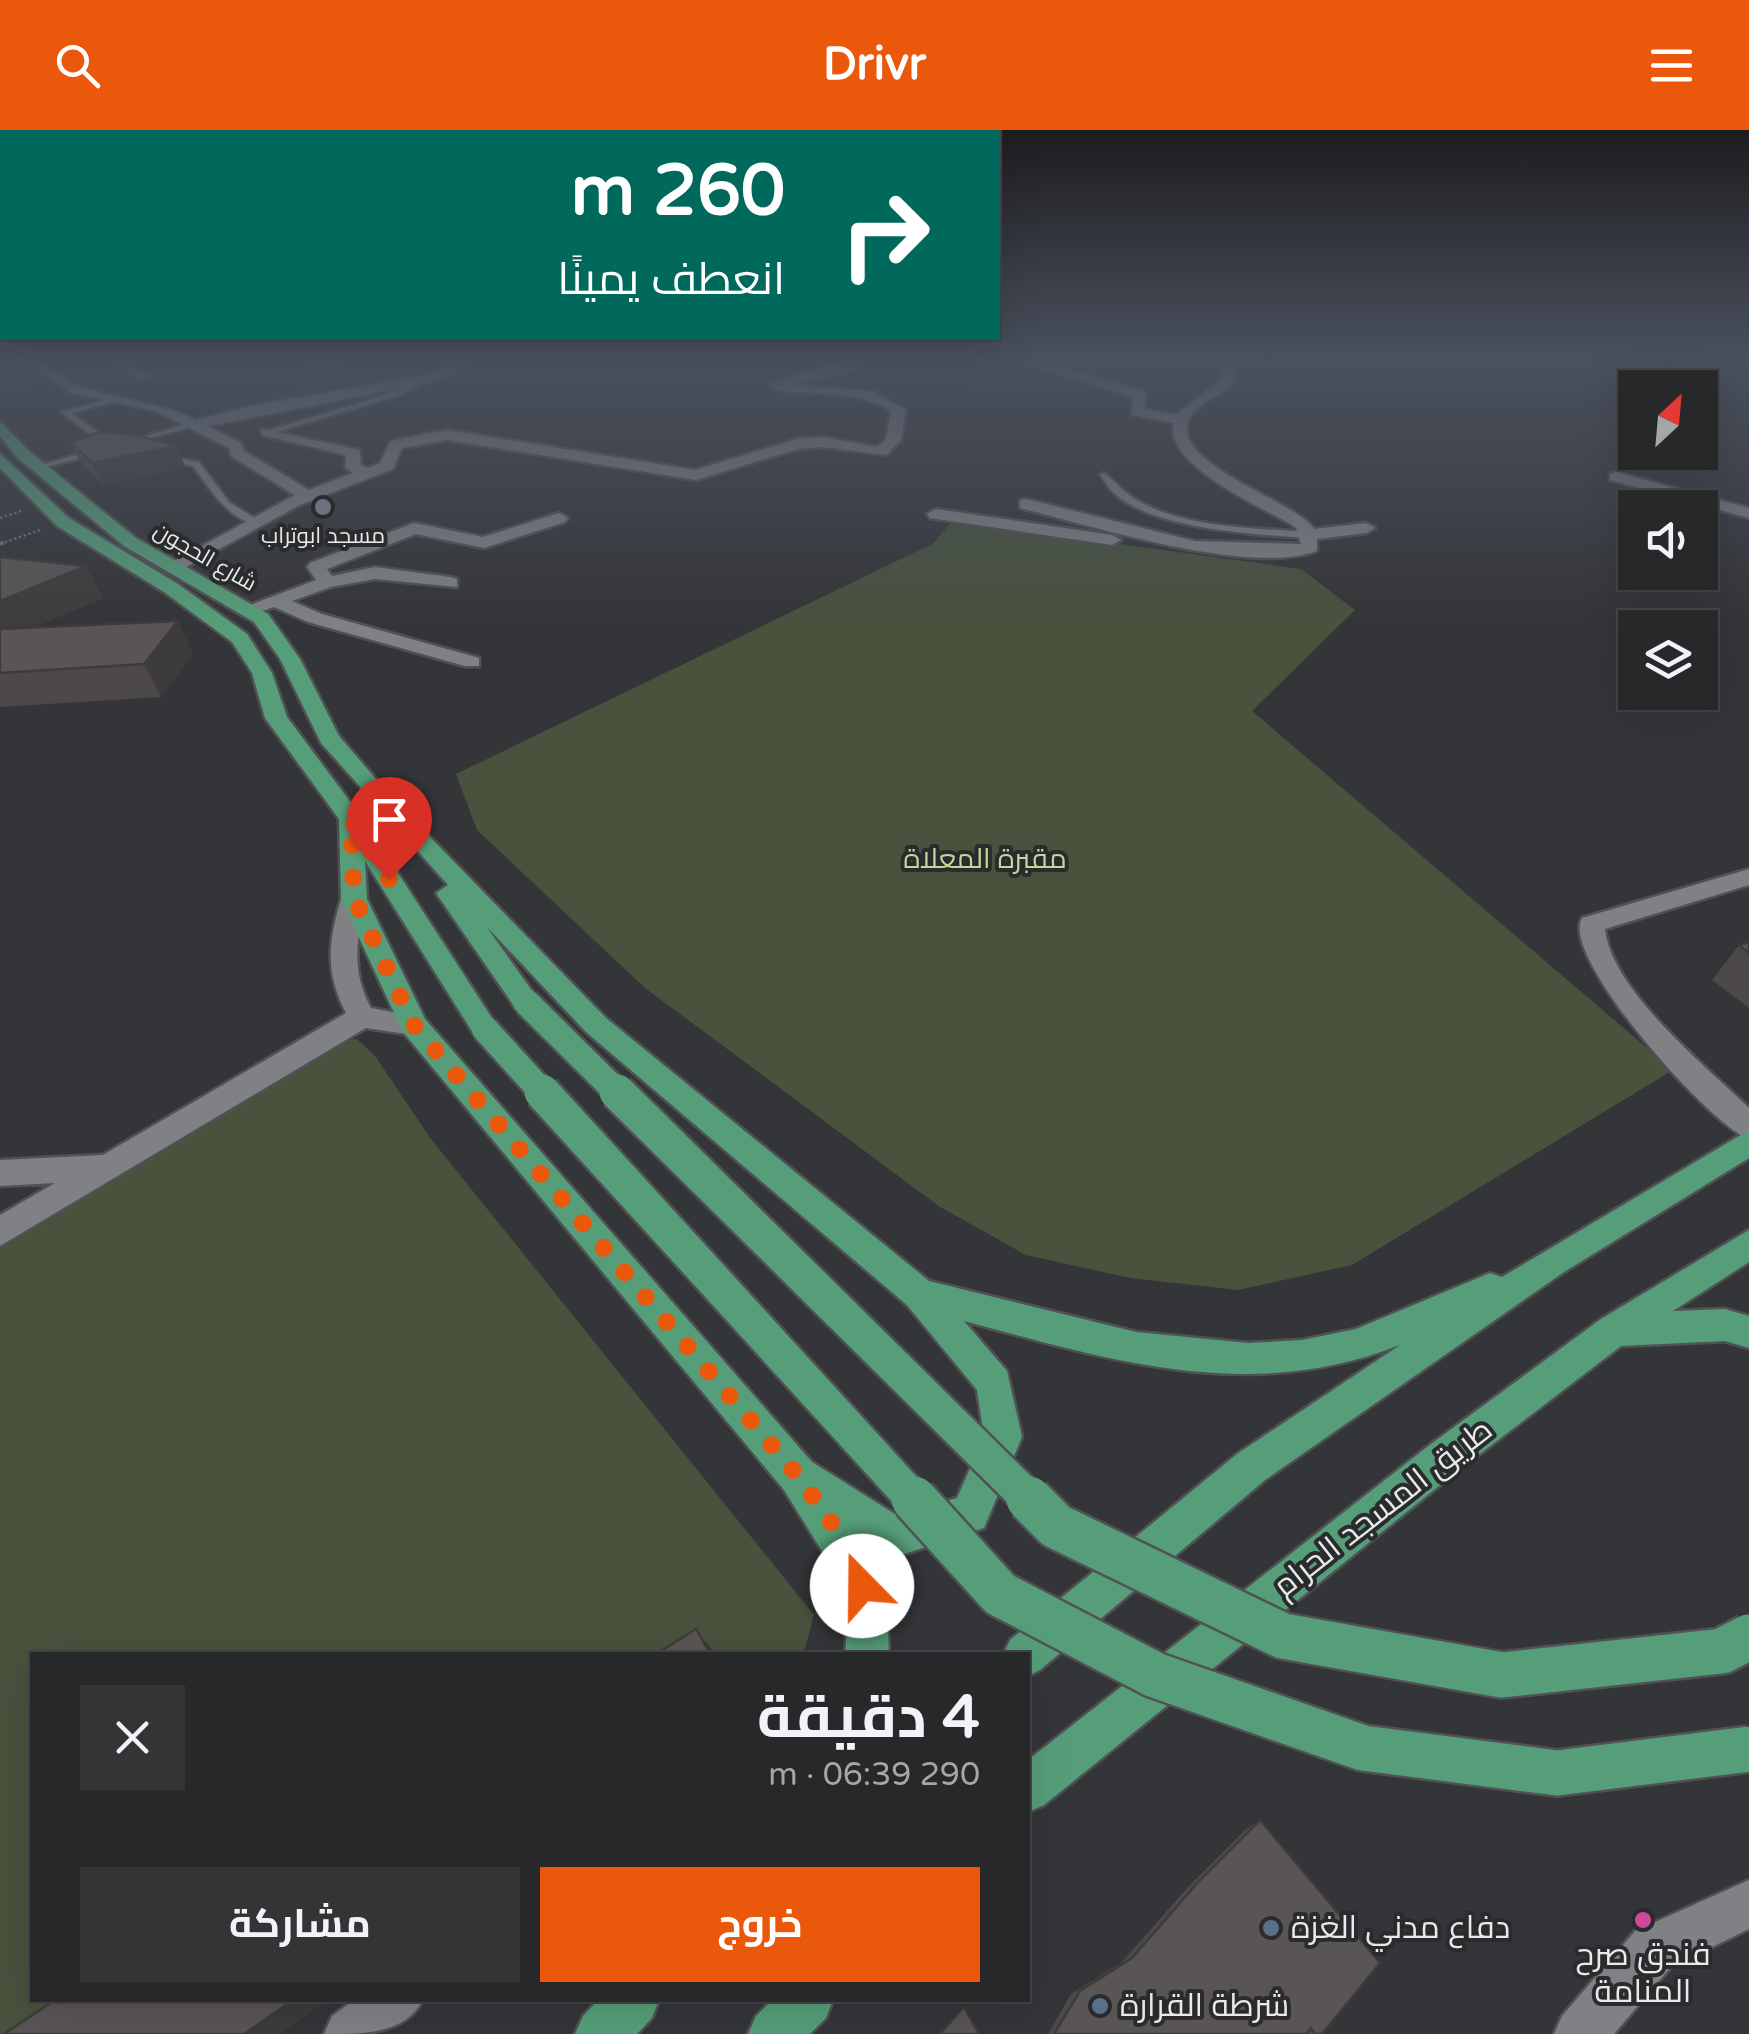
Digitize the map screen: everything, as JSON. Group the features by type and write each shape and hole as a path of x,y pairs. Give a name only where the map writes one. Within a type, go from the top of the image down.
{"main road":[{"name":"شارع الحجون","path":"21,449 130,542 261,618 290,659 329,738 386,805"},
{"name":"شارع الحجون","path":"0,459 63,522 171,588 240,638 262,673 276,718 351,819 485,1029 1000,1594 1155,1674 1362,1748 1558,1773 1749,1749"},
{"path":"386,805 526,1002 1056,1526 1283,1636 1502,1675 1722,1651 1749,1637"},
{"path":"386,805 596,1025 919,1294 994,1383 1003,1436 970,1514 895,1537 798,1476"},
{"path":"351,819 354,898 413,1024 798,1476 853,1553 872,1620 868,1652"},
{"path":"1028,1652 1251,1467 1552,1262 1749,1142"},
{"name":"طريق المسجد الحرام","path":"1030,1787 1441,1460 1614,1330 1749,1244"},
{"path":"919,1294 1126,1348 1246,1362 1355,1345 1552,1262"},
{"path":"1614,1330 1725,1325 1749,1332"},
{"path":"602,2034 632,2002"},
{"path":"774,2034 806,2002"}],"street":[{"path":"236,449 237,453 308,496"},
{"path":"342,449 354,453 353,468 368,473"},
{"path":"175,568 308,496 387,466 394,449"},
{"path":"529,449 696,475 782,449"},
{"path":"936,514 1146,544 1297,552 1310,547 1308,536 1295,518 1214,475 1187,449"},
{"path":"1616,477 1749,513"},
{"path":"1026,504 1084,515 1143,536 1195,546"},
{"path":"327,582 316,567 414,528 484,543 559,518"},
{"path":"1308,536 1366,528"},
{"path":"247,610 327,582 375,573 450,583"},
{"path":"275,600 315,618 472,662"},
{"path":"1749,877 1591,924 1589,933 1595,955 1618,991 1749,1127"},
{"path":"354,898 338,952 346,990 362,1017"},
{"path":"0,1232 362,1017 413,1024"},
{"path":"0,1172 108,1168"},
{"path":"1580,2034 1653,1949 1749,1904"},
{"path":"350,2034 395,2002"}],"lane":[{"path":"38,467 105,449"},
{"path":"145,449 196,464 226,504 256,523"},
{"path":"1104,475 1118,494 1184,520 1308,536"}],"path":[{"path":"0,544 63,522"}],"green space":[{"name":"مقبرة المعلاة","path":"952,521 1301,569 1355,610 1252,711 1673,1070 1352,1265 1238,1290 1130,1278 1026,1255 940,1207 645,988 477,830 456,774 934,543"},
{"path":"357,1039 375,1056 431,1139 814,1615 805,1649 714,1652 705,1641 681,1652 30,1652 30,2002 67,2002 21,2034 0,2034 0,1231 93,1175 104,1185 324,1043"}],"building":[{"path":"77,449 163,449 92,463"},
{"path":"0,557 86,566 0,601"},
{"path":"178,621 144,664 0,673 0,629"},
{"path":"696,1629 709,1652 660,1652"},
{"path":"1260,1820 1380,1963 1322,2034 1315,2034 1311,2028 1306,2034 1054,2034 1080,1991 1132,1958 1200,1880"},
{"path":"52,2002 290,2002 244,2034 4,2034"},
{"path":"964,2007 979,2034 940,2034"}],"place":[{"name":"مسجد ابوتراب","path":"323,507"},
{"name":"فندق صرح المنامة","path":"1643,1920"},
{"name":"دفاع مدني الغزة","path":"1271,1928"},
{"name":"شرطة القرارة","path":"1100,2006"}],"route":[{"path":"389,879 351,819 354,898 413,1024 798,1476 853,1553 862,1586"}]}
